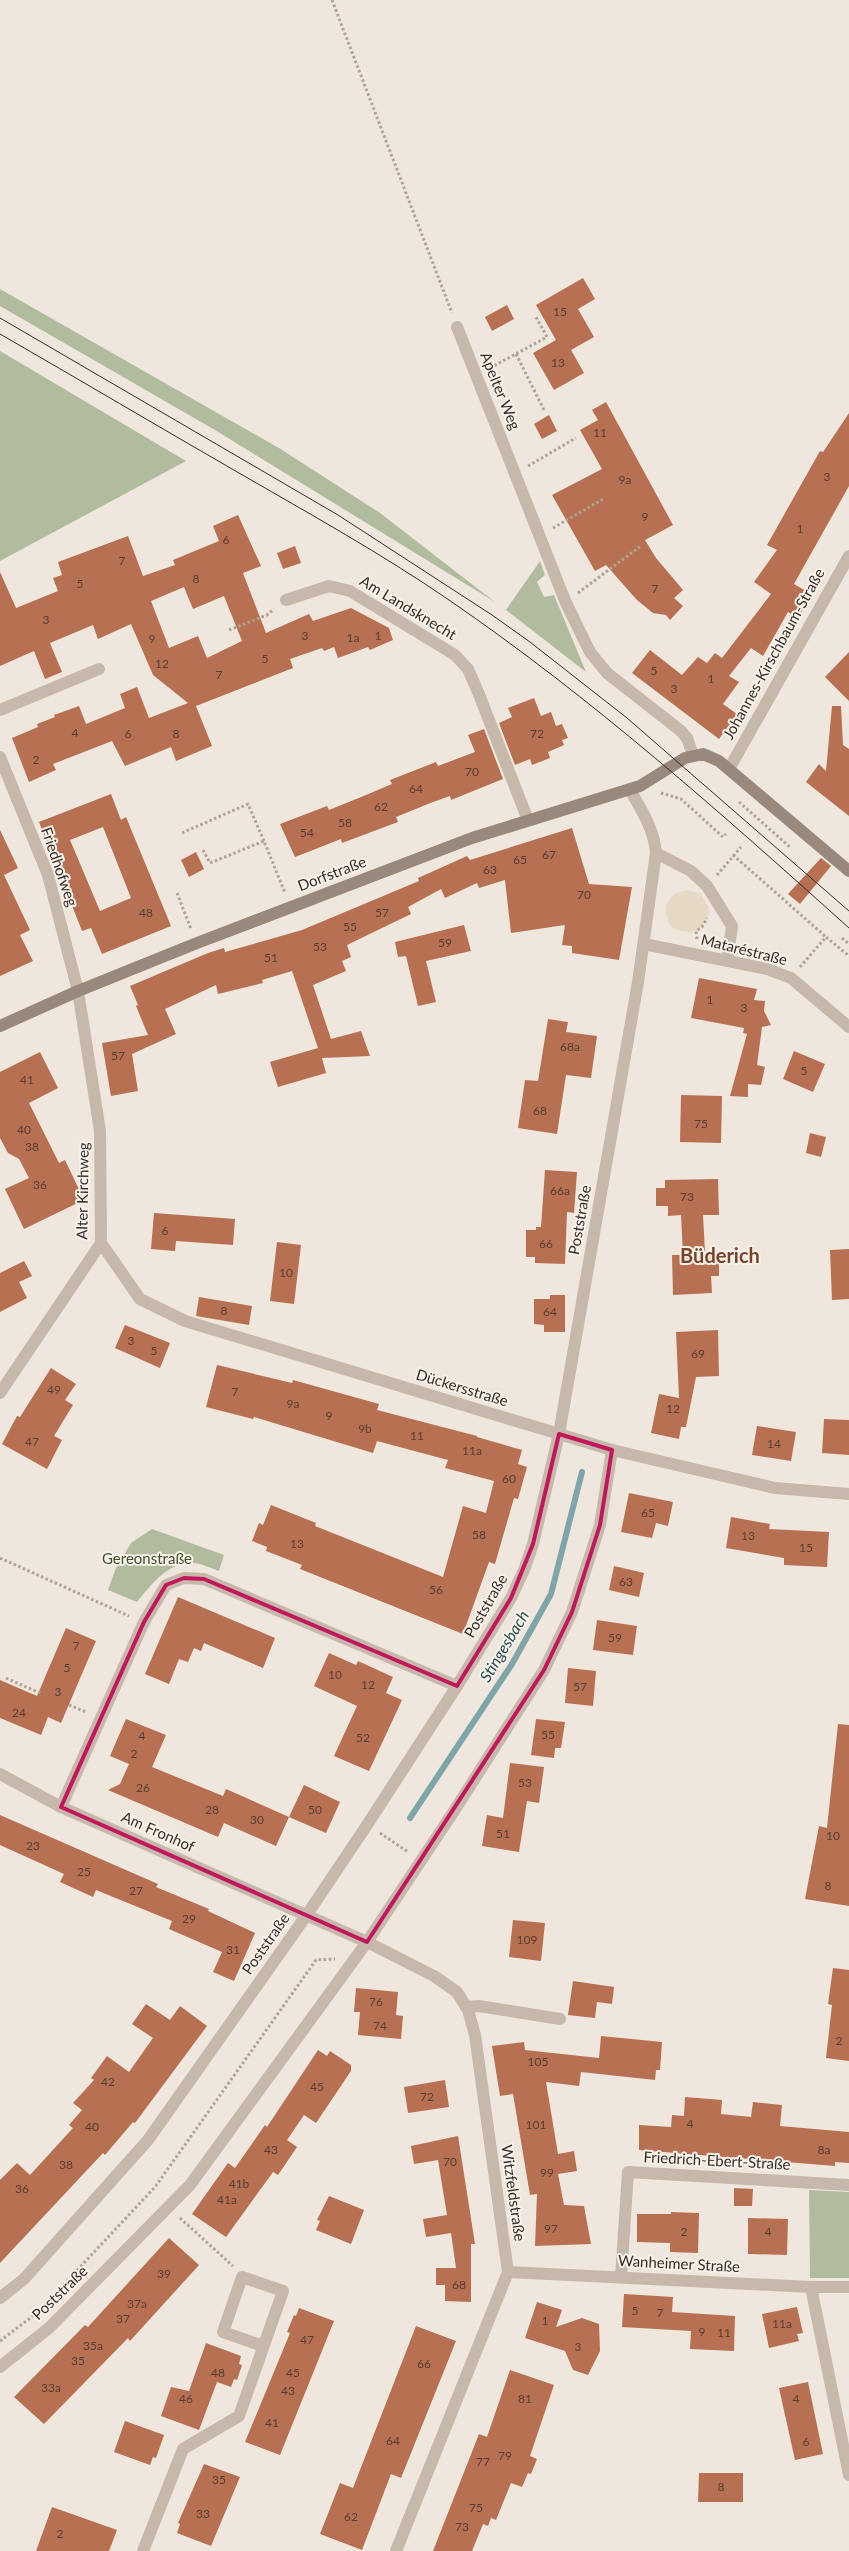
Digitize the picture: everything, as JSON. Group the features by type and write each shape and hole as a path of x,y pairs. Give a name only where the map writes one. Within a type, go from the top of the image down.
{"main road":[{"path":"693,755 711,756 849,871"},
{"name":"Dorfstraße","path":"0,1026 78,991 196,943 472,838 635,788 677,762 693,755"}],"street":[{"name":"Apelter Weg","path":"457,327 566,603 598,664 681,731 693,755"},
{"name":"Johannes-Kirschbaum-Straße","path":"728,769 849,556"},
{"name":"Am Landsknecht","path":"286,600 329,586 350,590 454,655 468,669 528,820"},
{"path":"0,710 99,669"},
{"name":"Friedhofweg","path":"0,757 48,875 78,991"},
{"name":"Poststraße","path":"0,2298 24,2279 148,2140 306,1916 367,1825 458,1686 511,1598 524,1570 533,1544 559,1434 644,944 656,854 655,838 635,788"},
{"path":"656,854 691,871 707,886 732,926 727,961"},
{"name":"Mataréstraße","path":"644,944 767,969 791,978 849,1027"},
{"name":"Alter Kirchweg","path":"0,1393 101,1243 100,1131 78,991"},
{"name":"Dückersstraße","path":"101,1243 140,1299 185,1321 612,1450 775,1488 849,1494"},
{"name":"Poststraße","path":"0,2367 49,2328 190,2185 367,1942 544,1670 572,1612 600,1525 612,1450"},
{"path":"61,1807 144,1622 166,1585 184,1578 204,1579 458,1686"},
{"name":"Am Fronhof","path":"0,1774 61,1807 306,1916"},
{"name":"Witzfeldstraße","path":"306,1916 367,1942 434,1976 457,1992 466,2007 475,2035 508,2272 396,2551"},
{"path":"466,2007 479,2006 560,2018"},
{"name":"Friedrich-Ebert-Straße","path":"621,2277 628,2172 849,2185"},
{"name":"Wanheimer Straße","path":"508,2272 811,2288 849,2287"},
{"path":"142,2551 183,2449 239,2416 264,2346 283,2292 242,2277 223,2332 264,2346"},
{"path":"811,2288 849,2475"}],"path":[{"path":"332,0 457,327"},
{"path":"476,376 547,337 536,317"},
{"path":"516,354 546,412"},
{"path":"515,474 576,438"},
{"path":"540,536 605,498"},
{"path":"566,603 642,545"},
{"path":"228,630 267,615 286,600"},
{"path":"635,788 680,800 724,837 726,834"},
{"path":"182,833 248,804 291,907"},
{"path":"203,850 210,863 264,841"},
{"path":"741,847 733,855 849,956"},
{"path":"177,893 196,943"},
{"path":"791,978 826,937"},
{"path":"842,938 849,944"},
{"path":"0,1558 144,1622"},
{"path":"6,1678 42,1694"},
{"path":"367,1825 421,1861"},
{"path":"0,2341 37,2313 155,2186 316,1960 355,1958"},
{"path":"168,2208 229,2261 242,2277"}],"highlighted area":[{"path":"559,1434 612,1450 600,1525 572,1612 544,1670 367,1942 61,1807 144,1622 166,1585 184,1578 204,1579 457,1686 511,1598 533,1544"}],"green space":[{"path":"0,289 279,448 380,513 495,602 215,430 0,306"},
{"path":"0,351 186,461 0,561"},
{"path":"540,561 545,575 537,582 544,597 554,595 586,672 506,610"},
{"name":"Gereonstraße","path":"152,1529 224,1555 219,1571 195,1563 175,1566 161,1576 137,1602 108,1590 116,1568 131,1543"},
{"path":"809,2190 849,2192 849,2278 810,2278"}],"shaded area":[{"path":"687,890 701,894 708,906 709,914 702,927 690,933 675,929 670,925 665,912 666,905 674,894"}],"building":[{"path":"583,278 595,299 578,309 594,337 571,350 584,373 554,390 533,353 556,340 536,305"},
{"path":"507,305 514,319 492,331 485,317"},
{"path":"606,402 673,525 645,540 656,558 683,590 674,598 683,606 670,620 666,615 653,613 637,600 606,565 595,571 552,495 602,469 580,430 598,420 592,410"},
{"path":"849,413 849,486 794,584 806,591 802,599 807,602 798,618 788,612 763,656 751,648 729,676 739,682 723,704 737,714 719,739 632,673 650,650 682,675 698,657 707,663 715,653 722,658 771,594 754,582 777,550 767,545 820,451 823,452"},
{"path":"549,415 557,431 542,439 534,424"},
{"path":"238,515 261,566 243,573 266,633 309,614 313,621 351,608 389,628 393,640 370,650 368,647 338,658 334,647 324,651 322,648 290,659 293,668 196,706 212,746 176,761 171,747 125,766 112,741 53,764 56,770 29,782 12,738 38,727 37,724 55,717 54,715 79,706 86,724 125,708 120,694 137,687 149,718 188,703 153,675 131,624 98,639 93,625 50,643 62,672 45,679 34,651 0,666 0,572 16,608 58,591 53,578 62,575 58,562 128,536 143,576 175,565 173,560 219,541 213,526","holes":["184,587 193,609 224,596 242,641 207,658 198,636 169,648 151,601"]},
{"path":"295,546 301,563 283,569 277,553"},
{"path":"849,652 849,701 825,677"},
{"path":"534,698 541,716 551,712 556,726 562,724 568,738 562,740 564,745 548,752 550,758 532,765 530,759 515,765 499,723 512,717 508,708"},
{"path":"832,706 841,706 843,745 849,749 849,816 806,782 819,764 826,771"},
{"path":"484,729 503,779 451,800 450,796 433,802 396,817 398,822 342,843 341,839 295,857 280,824 327,806 329,810 392,784 390,780 436,762 438,766 475,752 468,735"},
{"path":"111,794 121,820 126,817 171,926 102,954 91,928 82,931 39,822","holes":["103,827 131,898 100,911 70,840"]},
{"path":"572,828 589,884 632,887 619,960 572,953 572,946 562,945 565,925 511,933 505,880 479,888 477,883 445,898 441,889 408,907 411,914 347,945 351,957 342,961 346,971 313,985 331,1039 361,1031 370,1056 322,1058 326,1073 278,1087 270,1062 318,1048 292,971 262,980 263,983 218,994 216,985 165,1009 176,1034 132,1054 138,1091 111,1096 102,1043 148,1035 130,986 208,953 224,948 225,952 302,930 419,881 418,878 467,856 470,860"},
{"path":"0,830 18,868 4,875 30,930 20,935 33,961 0,976"},
{"path":"196,852 204,869 189,877 181,860"},
{"path":"821,858 831,866 800,904 788,894"},
{"path":"464,925 471,951 426,961 436,1002 418,1006 406,956 398,957 395,942"},
{"path":"699,978 757,989 754,1000 765,1001 764,1011 771,1025 762,1027 757,1065 765,1067 761,1085 748,1084 748,1097 730,1096 747,1034 743,1033 744,1028 691,1018"},
{"path":"548,1019 568,1022 566,1032 597,1036 591,1078 566,1075 557,1134 518,1128 525,1080 538,1081"},
{"path":"794,1051 825,1064 813,1092 783,1079"},
{"path":"40,1052 58,1088 29,1103 59,1163 65,1160 84,1200 24,1229 5,1189 29,1178 19,1159 8,1153 0,1138 0,1072"},
{"path":"681,1095 722,1096 721,1143 680,1142"},
{"path":"810,1133 826,1137 821,1157 806,1153"},
{"path":"545,1170 577,1172 574,1213 567,1212 565,1264 535,1263 535,1257 526,1257 526,1230 536,1230 536,1227 541,1227"},
{"path":"718,1179 719,1215 703,1215 705,1252 719,1252 719,1276 711,1276 712,1293 673,1295 672,1255 683,1255 681,1215 668,1216 668,1206 656,1206 656,1188 665,1188 665,1180"},
{"path":"154,1213 235,1219 233,1245 176,1241 175,1251 151,1249"},
{"path":"277,1242 301,1245 294,1304 270,1301"},
{"path":"849,1249 849,1299 832,1300 830,1250"},
{"path":"24,1261 32,1276 19,1282 27,1298 0,1312 0,1273"},
{"path":"550,1295 565,1295 565,1332 544,1332 544,1325 534,1324 534,1299 550,1299"},
{"path":"199,1297 252,1306 249,1325 196,1316"},
{"path":"125,1325 170,1343 160,1368 115,1348"},
{"path":"718,1330 719,1376 696,1377 686,1427 681,1427 679,1439 651,1433 659,1394 679,1398 676,1332"},
{"path":"217,1365 292,1383 293,1380 379,1404 377,1410 477,1436 522,1450 518,1464 527,1467 518,1499 514,1498 495,1564 489,1562 463,1634 300,1569 302,1565 266,1551 267,1547 252,1541 259,1523 263,1525 271,1505 316,1523 315,1526 443,1577 463,1506 486,1513 494,1481 445,1468 448,1460 377,1441 373,1453 254,1417 253,1419 206,1407"},
{"path":"51,1368 76,1384 65,1400 73,1405 54,1436 62,1440 47,1469 2,1444 17,1416 20,1417"},
{"path":"824,1419 849,1420 849,1455 822,1453"},
{"path":"757,1426 796,1432 791,1461 752,1455"},
{"path":"629,1493 673,1502 668,1526 656,1523 652,1538 621,1532"},
{"path":"731,1517 770,1524 769,1529 829,1532 827,1567 784,1565 784,1558 726,1548"},
{"path":"614,1566 644,1573 639,1597 609,1590"},
{"path":"178,1597 275,1638 263,1668 204,1643 201,1651 194,1648 188,1662 179,1659 169,1684 145,1674"},
{"path":"597,1620 637,1626 633,1655 593,1650"},
{"path":"66,1628 96,1641 61,1723 48,1717 41,1735 0,1718 0,1680 37,1696"},
{"path":"329,1653 356,1665 358,1661 393,1677 386,1693 402,1700 369,1771 334,1756 357,1706 314,1686"},
{"path":"568,1668 596,1671 593,1706 565,1703"},
{"path":"126,1719 166,1735 152,1767 223,1796 226,1789 289,1817 276,1846 224,1823 218,1837 108,1790 120,1784 129,1764 110,1756"},
{"path":"536,1719 565,1722 561,1748 555,1748 554,1758 531,1755"},
{"path":"838,1724 849,1725 849,1906 805,1899 819,1826 827,1828"},
{"path":"510,1763 544,1767 539,1803 527,1801 519,1852 482,1846 487,1815 503,1818"},
{"path":"304,1785 340,1802 326,1833 289,1817"},
{"path":"0,1815 158,1884 156,1887 209,1909 208,1911 255,1933 234,1981 213,1972 222,1952 169,1929 172,1921 96,1890 93,1897 60,1882 64,1874 0,1845"},
{"path":"513,1920 545,1923 541,1961 509,1957"},
{"path":"833,1968 849,1970 849,2061 826,2058 832,2005 828,2004"},
{"path":"573,1981 614,1987 612,2004 597,2002 595,2018 568,2015"},
{"path":"356,1988 398,1992 396,2015 403,2016 401,2039 358,2035 360,2012 354,2012"},
{"path":"146,2004 170,2020 180,2006 207,2026 135,2123 133,2122 105,2155 103,2153 0,2263 0,2180 17,2163 30,2175 73,2128 69,2125 82,2110 73,2103 94,2080 91,2078 107,2056 129,2072 153,2038 132,2024"},
{"path":"601,2036 662,2042 660,2070 656,2070 655,2080 581,2072 579,2086 546,2082 558,2154 574,2151 577,2171 558,2174 564,2205 584,2206 591,2244 535,2246 537,2194 530,2195 513,2094 500,2096 492,2046 524,2042 525,2050 599,2058"},
{"path":"318,2050 327,2056 330,2051 351,2065 351,2071 316,2123 304,2115 287,2140 297,2147 278,2175 273,2172 226,2237 192,2214 228,2163 235,2168 265,2125 267,2127"},
{"path":"445,2080 449,2107 408,2113 404,2087"},
{"path":"685,2097 722,2100 721,2114 751,2117 753,2102 782,2105 780,2126 849,2132 849,2163 835,2162 835,2166 639,2150 639,2125 671,2127 672,2115 684,2116"},
{"path":"458,2136 475,2244 471,2244 471,2302 445,2301 445,2285 436,2285 436,2268 456,2268 451,2233 426,2237 423,2219 447,2215 438,2160 414,2164 411,2146"},
{"path":"734,2188 753,2189 752,2206 734,2206"},
{"path":"329,2196 364,2210 351,2244 316,2230 320,2221 317,2220"},
{"path":"671,2212 699,2213 698,2253 670,2252 670,2243 637,2242 637,2214 671,2214"},
{"path":"748,2218 788,2219 787,2255 748,2254"},
{"path":"169,2238 199,2265 130,2341 128,2338 44,2424 14,2397 85,2325 88,2327"},
{"path":"624,2294 673,2297 672,2312 735,2316 734,2351 690,2349 691,2331 622,2327"},
{"path":"537,2302 562,2310 556,2327 582,2318 599,2324 600,2351 588,2375 573,2370 565,2351 525,2338"},
{"path":"797,2307 803,2333 797,2334 799,2341 769,2348 762,2314"},
{"path":"299,2308 334,2321 280,2455 245,2442 290,2333 287,2332"},
{"path":"416,2326 456,2341 401,2478 391,2474 362,2550 320,2534 340,2483 353,2488"},
{"path":"206,2343 241,2356 239,2364 242,2365 237,2380 234,2379 231,2387 217,2382 199,2430 161,2416 171,2387 189,2391"},
{"path":"510,2370 554,2385 530,2456 537,2459 531,2474 528,2473 522,2487 511,2483 496,2520 491,2518 488,2526 483,2524 472,2551 433,2551 479,2434 487,2437"},
{"path":"808,2382 823,2454 795,2460 779,2388"},
{"path":"125,2421 164,2435 156,2458 153,2457 150,2465 114,2452"},
{"path":"204,2464 240,2477 211,2546 177,2533 180,2524 178,2523"},
{"path":"699,2473 743,2473 743,2502 698,2502"},
{"path":"52,2507 117,2530 109,2551 36,2551"}],"waterway":[{"name":"Stingesbach","path":"410,1818 512,1664 551,1594 582,1472"}],"tram line":[{"path":"0,318 338,515 492,615 530,642 627,718 849,911"},
{"path":"0,334 346,535 449,600 554,676 605,717 753,842 849,928"}],"district":[{"name":"Büderich","path":"720,1256"}]}
